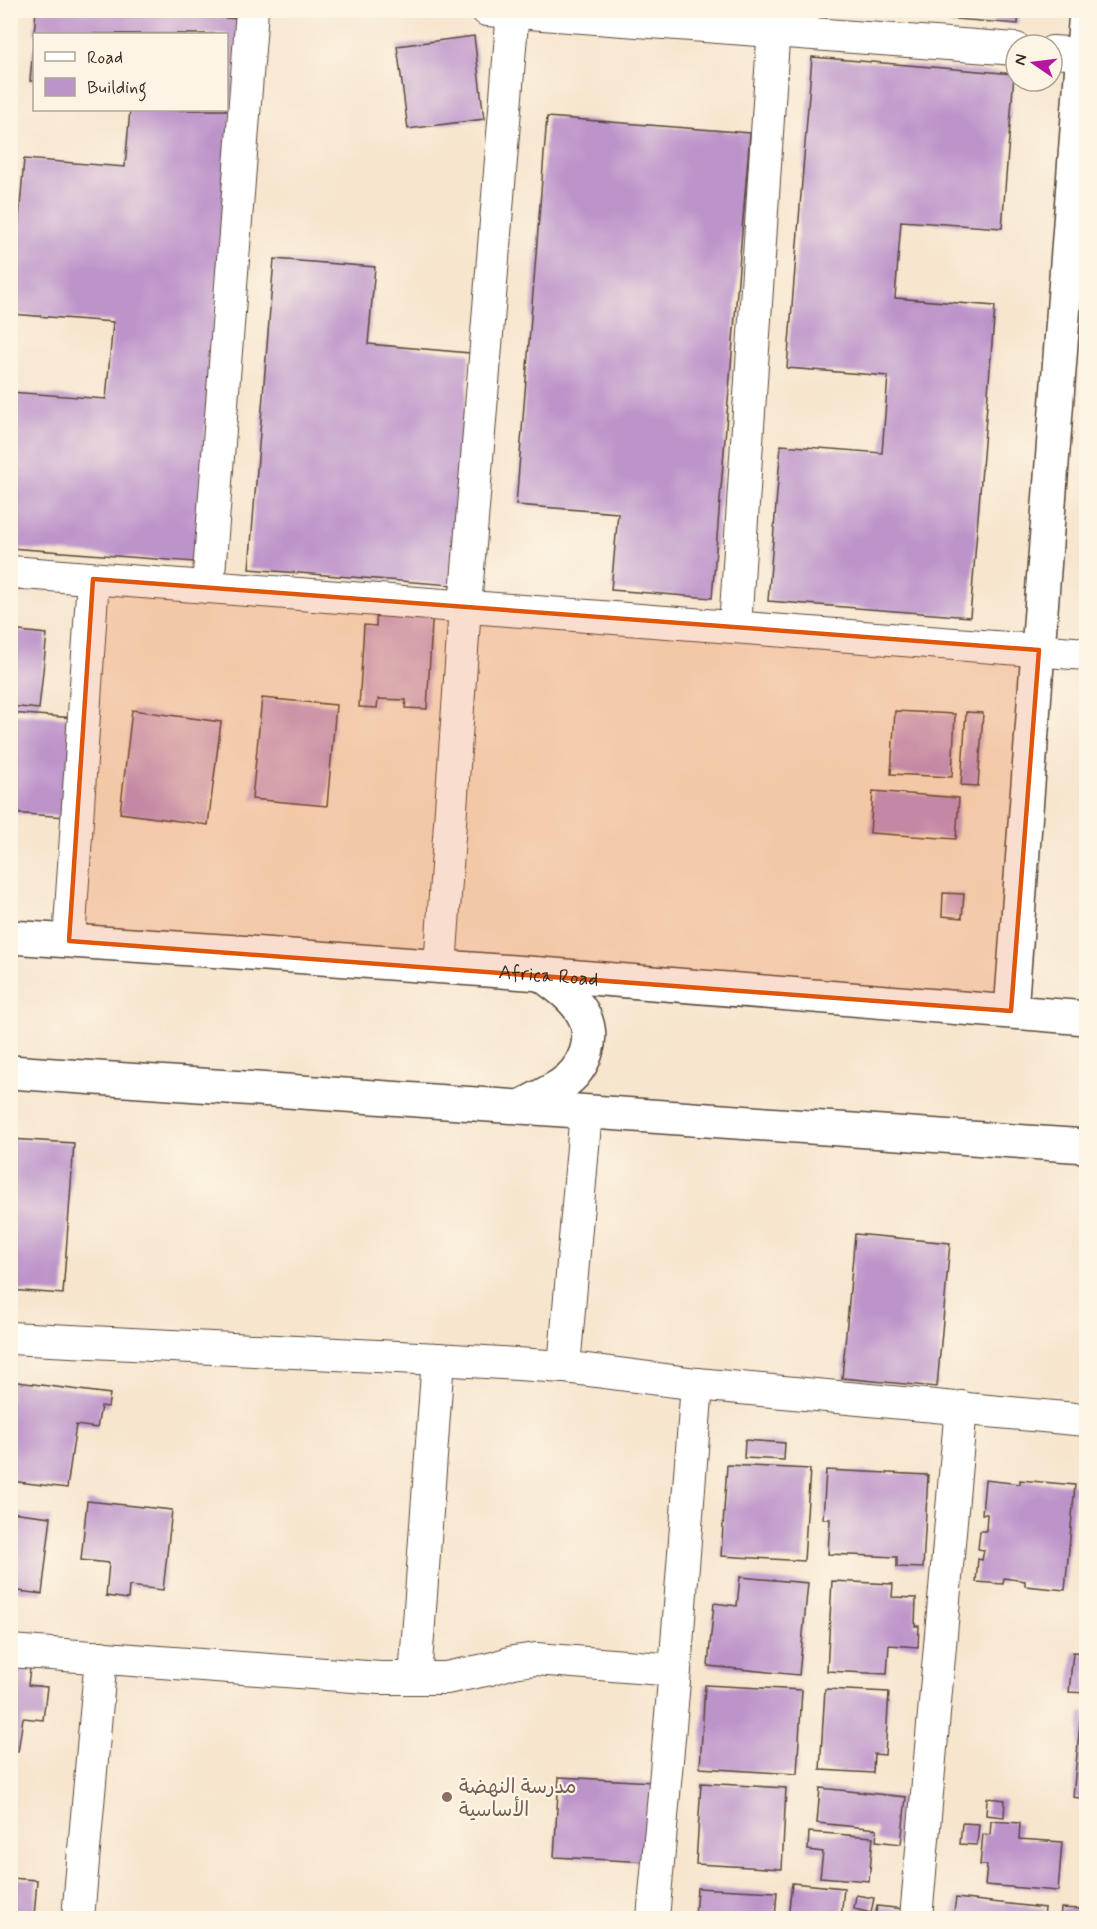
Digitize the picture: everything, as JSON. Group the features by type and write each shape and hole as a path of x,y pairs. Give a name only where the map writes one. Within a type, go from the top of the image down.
{"street":[{"path":"208,587 252,10"},
{"path":"1011,1011 1039,650 1067,53 1086,10"},
{"path":"440,967 504,11 774,21 1004,48"},
{"path":"735,627 774,21"},
{"path":"10,572 1086,654"},
{"path":"69,941 93,579"},
{"name":"Africa Road","path":"10,937 541,974 1086,1018"},
{"path":"520,1107 572,1076 586,1053 589,1038 582,1012 565,992 541,974"},
{"path":"10,1072 1086,1146"},
{"path":"564,1367 586,1112"},
{"path":"10,1338 564,1367 698,1384 1086,1420"},
{"path":"415,1678 438,1359"},
{"path":"652,1918 698,1384"},
{"path":"916,1918 961,1407"},
{"path":"10,1651 368,1677 446,1678 513,1662 536,1659 675,1670"},
{"path":"78,1918 101,1658"}],"highlighted area":[{"path":"93,579 1039,650 1011,1011 69,941"}],"building":[{"path":"36,10 127,10 239,19 195,562 10,548 10,392 106,399 113,322 11,314 24,159 125,167 130,111 228,111 228,33 34,33"},
{"path":"867,10 1019,10 1018,24 867,12"},
{"path":"474,36 484,119 408,129 397,46"},
{"path":"33,48 33,81 30,81"},
{"path":"812,57 1004,73 1004,93 1013,93 1002,228 901,221 895,298 995,306 970,617 768,601 781,445 882,453 888,376 787,368"},
{"path":"547,117 750,133 712,598 611,590 618,513 516,505"},
{"path":"274,259 375,267 368,344 470,353 451,585 249,569"},
{"path":"377,603 433,606 427,709 405,708 406,700 378,699 377,708 359,707 364,625 376,626"},
{"path":"10,630 47,634 39,709 10,706"},
{"path":"262,698 336,705 327,806 252,799"},
{"path":"132,710 221,722 208,825 120,813"},
{"path":"895,711 955,714 952,777 891,774"},
{"path":"966,712 983,713 978,786 961,785"},
{"path":"10,713 75,718 67,817 10,813"},
{"path":"873,791 959,798 956,839 870,833"},
{"path":"943,893 964,894 962,918 942,916"},
{"path":"10,1139 74,1143 63,1294 10,1290"},
{"path":"855,1234 950,1243 937,1387 842,1378"},
{"path":"10,1381 110,1394 108,1407 101,1406 97,1428 76,1425 67,1488 10,1481"},
{"path":"1085,1385 1086,1400 1083,1400"},
{"path":"745,1440 785,1443 784,1460 744,1458"},
{"path":"727,1465 810,1469 804,1561 721,1556"},
{"path":"826,1470 928,1475 923,1568 897,1567 897,1557 828,1554 830,1519 823,1519"},
{"path":"985,1480 1020,1484 1020,1480 1075,1485 1065,1590 1025,1586 1025,1581 1004,1578 1003,1584 976,1582 978,1559 982,1560 984,1550 978,1549 980,1531 986,1531 987,1514 982,1514"},
{"path":"87,1501 172,1510 163,1590 129,1586 128,1599 106,1596 109,1563 81,1560"},
{"path":"10,1512 51,1517 42,1594 10,1590"},
{"path":"740,1577 808,1583 799,1675 708,1666 714,1603 737,1606"},
{"path":"832,1581 893,1584 892,1597 916,1598 915,1626 919,1626 918,1647 889,1645 887,1674 827,1671"},
{"path":"1073,1652 1086,1653 1086,1693 1069,1692"},
{"path":"10,1666 30,1668 28,1685 47,1687 43,1720 23,1718 18,1752 10,1751"},
{"path":"705,1685 802,1690 797,1774 700,1768"},
{"path":"825,1689 889,1692 885,1755 874,1754 873,1773 820,1770"},
{"path":"1081,1712 1086,1713 1086,1799 1073,1797"},
{"path":"559,1777 653,1782 648,1862 554,1857"},
{"path":"701,1783 786,1788 782,1869 696,1864"},
{"path":"820,1788 906,1797 901,1844 876,1841 877,1829 817,1823"},
{"path":"987,1798 1005,1800 1004,1817 986,1815"},
{"path":"991,1821 1020,1823 1019,1839 1062,1842 1058,1891 985,1885 987,1865 980,1865 983,1834 990,1835"},
{"path":"962,1823 979,1824 977,1845 960,1844"},
{"path":"809,1832 873,1837 869,1881 820,1877 823,1852 808,1850"},
{"path":"10,1878 37,1880 34,1918 10,1918"},
{"path":"792,1883 844,1888 841,1918 788,1918"},
{"path":"697,1888 777,1892 775,1918 695,1918"},
{"path":"856,1895 874,1898 871,1913 854,1909"},
{"path":"956,1898 1045,1908 1044,1918 953,1918"},
{"path":"877,1906 904,1909 903,1918 875,1918"},
{"path":"1061,1908 1081,1909 1080,1918 1060,1918"}],"place":[{"name":"مدرسة النهضة الأساسية","path":"447,1797"}]}
